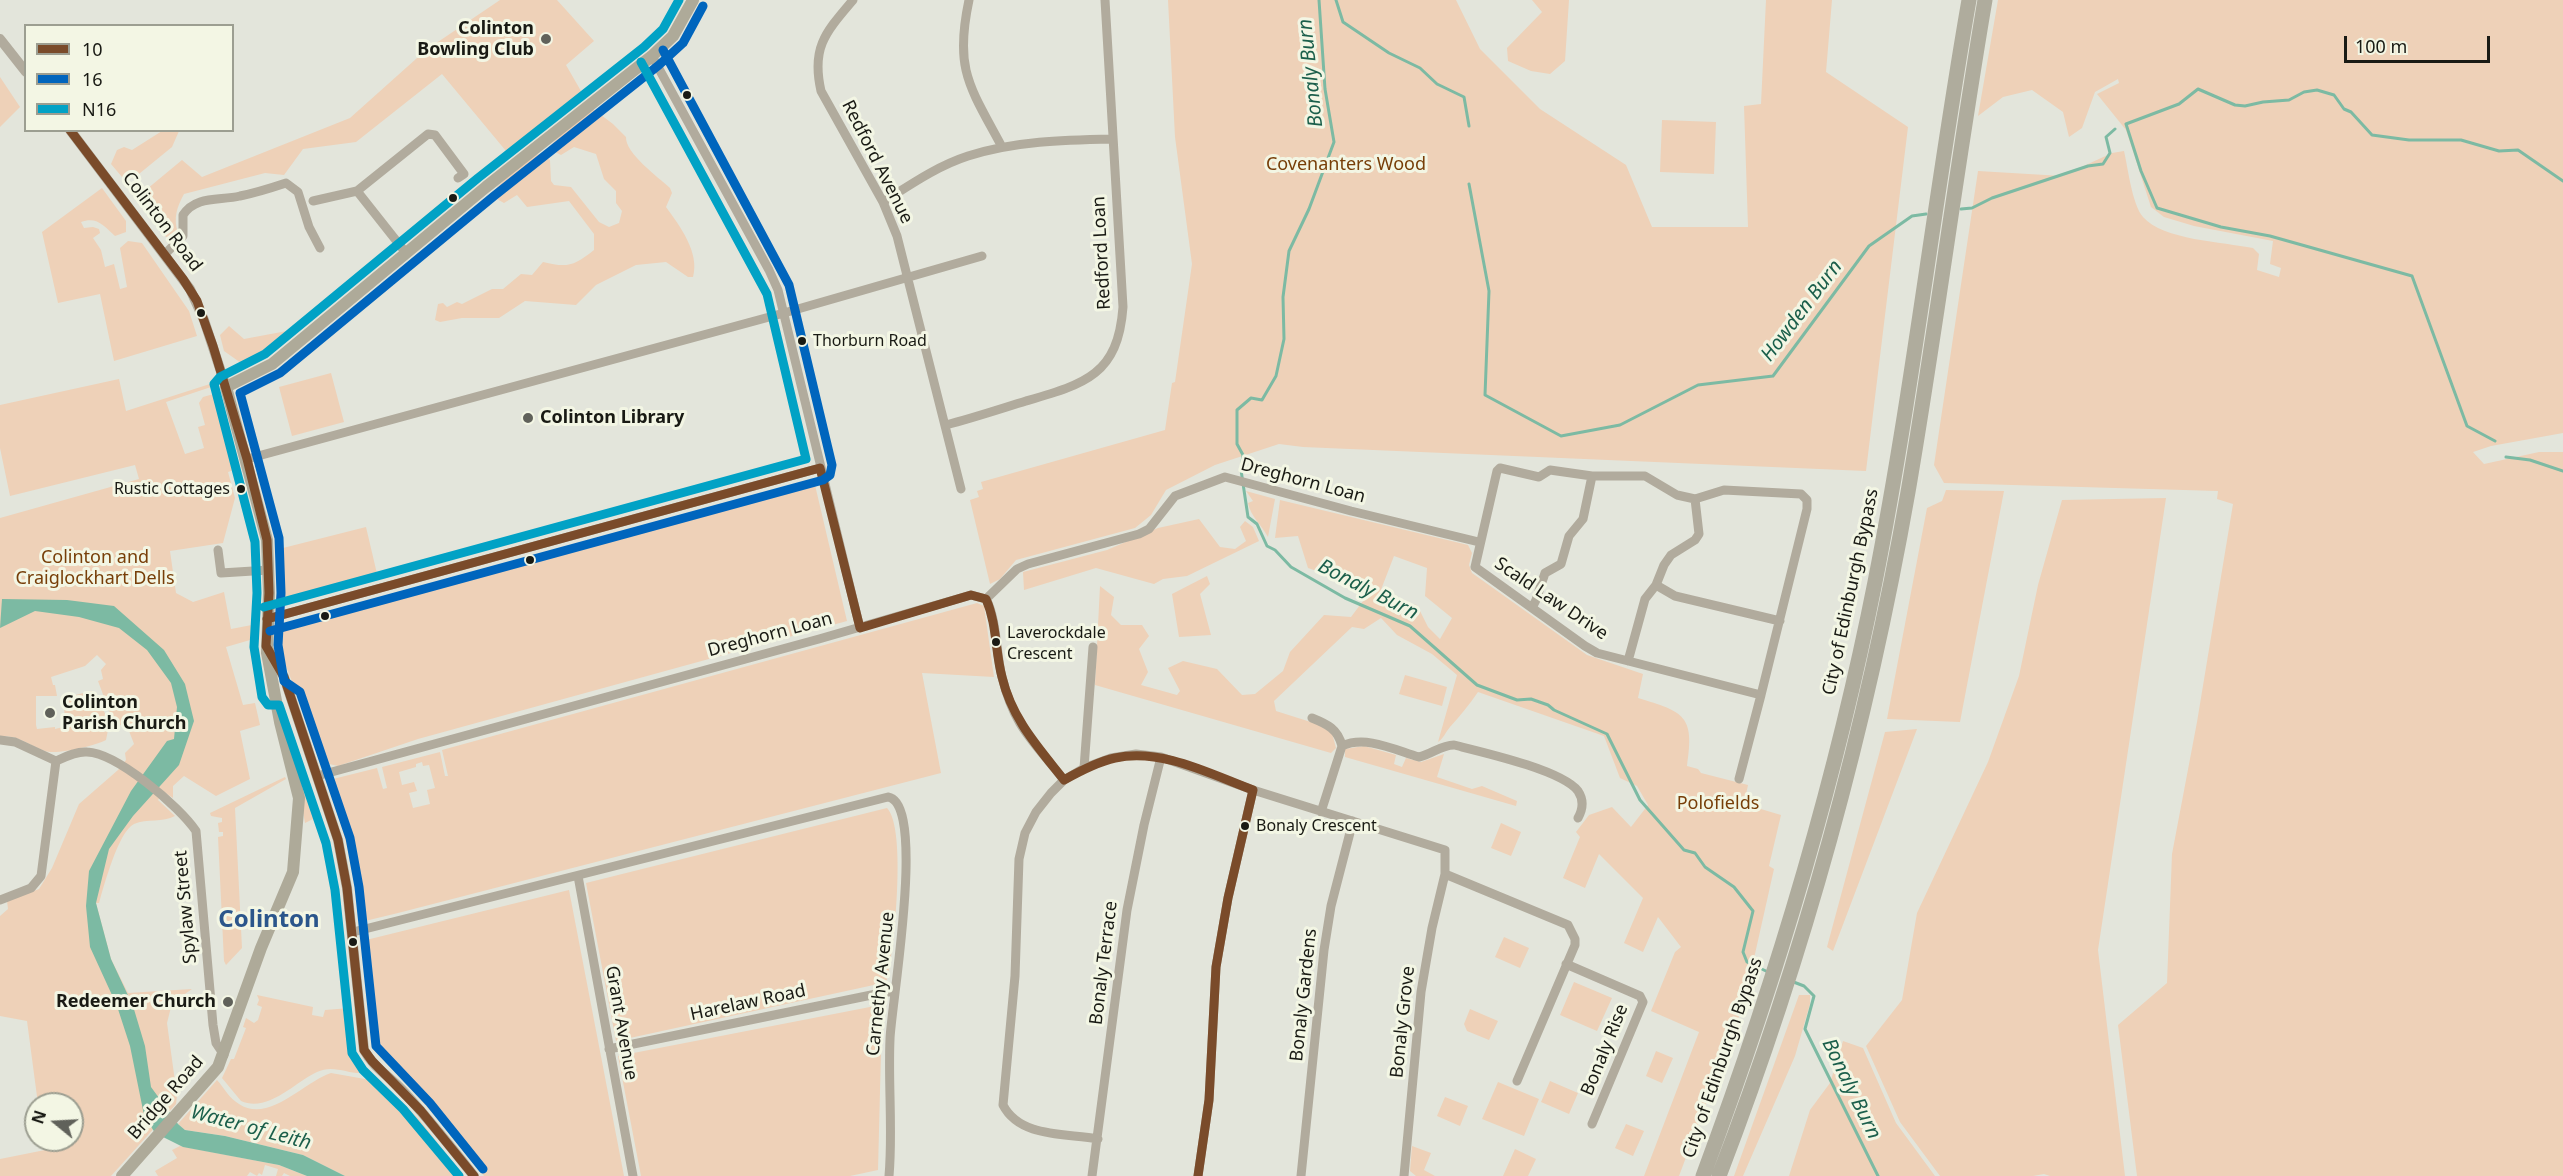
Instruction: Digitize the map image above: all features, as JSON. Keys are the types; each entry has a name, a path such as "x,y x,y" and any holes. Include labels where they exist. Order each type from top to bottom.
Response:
{"highway":[{"name":"City of Edinburgh Bypass","path":"1787,957 1877,574 1905,416 1969,0"},
{"name":"City of Edinburgh Bypass","path":"1719,1176 1859,727 1910,481 1985,0"},
{"name":"City of Edinburgh Bypass","path":"1703,1176 1775,996"}],"main road":[{"path":"226,387 272,364 406,253 652,56 674,36 693,0"},
{"name":"Colinton Road","path":"226,387 267,540 269,570 266,646 274,694"},
{"name":"Bridge Road","path":"122,1176 205,1083 224,1055 261,948 293,872 299,798 274,694"}],"street":[{"name":"Redford Avenue","path":"852,0 826,32 818,52 816,71 821,91 883,202 897,236 961,489"},
{"path":"969,0 962,39 966,74 972,92 1002,147"},
{"name":"Redford Loan","path":"946,425 1074,387 1091,377 1108,359 1119,333 1123,307 1105,0"},
{"path":"0,39 24,69"},
{"path":"652,56 769,270 784,313 860,628"},
{"name":"Colinton Road","path":"72,132 165,254 197,301 226,387"},
{"path":"313,201 357,191 428,134 435,135 464,174 458,178"},
{"path":"883,202 941,168 966,157 1002,147 1040,141 1113,140"},
{"path":"165,254 183,236 183,215 193,204 236,197 286,183 298,192 319,237 320,248"},
{"path":"357,191 406,253"},
{"path":"247,459 784,313 982,256"},
{"path":"267,620 820,468"},
{"name":"Scald Law Drive","path":"1695,499 1677,495 1645,476 1592,476 1550,470 1539,477 1500,468 1497,471 1479,542 1475,567 1597,653 1761,695"},
{"path":"1532,608 1545,573 1561,564 1569,536 1583,519 1592,476"},
{"name":"Dreghorn Loan","path":"317,776 860,628 972,595 980,595 986,599 1017,568 1149,530 1169,503 1182,491 1225,477 1479,542"},
{"path":"1628,661 1645,599 1656,585 1664,565 1671,555 1695,540 1699,534 1695,499 1724,490 1792,492 1801,494 1807,500 1808,509 1739,778"},
{"path":"218,550 221,573 269,570"},
{"path":"1656,585 1675,596 1780,621"},
{"path":"986,599 990,607 1001,675 1013,712 1031,742 1064,780"},
{"path":"266,646 280,669 338,840 353,932 364,1050 375,1066 400,1087 474,1176"},
{"path":"1084,768 1089,658 1093,647"},
{"path":"274,694 284,693 289,697"},
{"path":"1312,718 1334,729 1340,736 1342,746 1321,812"},
{"path":"0,740 15,742 56,761 41,876 31,888 0,900"},
{"path":"1342,746 1352,741 1362,741 1419,757 1429,755 1445,745 1454,745 1526,765 1564,780 1577,790 1582,804 1578,818"},
{"name":"Spylaw Street","path":"56,761 85,751 100,754 133,773 167,800 188,819 196,831 213,1025 216,1043 224,1055"},
{"path":"1098,1139 1025,1127 1011,1117 1002,1098 1015,976 1019,859 1025,833 1036,812 1064,780 1084,768 1111,758 1136,754 1161,757 1321,812 1441,847 1446,855 1445,874 1568,925 1575,945 1517,1081"},
{"name":"Bonaly Terrace","path":"1092,1176 1127,910 1144,825 1161,757"},
{"path":"1198,1176 1209,1100 1216,967 1228,898 1253,790"},
{"name":"Carnethy Avenue","path":"578,876 888,797 894,798 898,803 903,827 906,897 894,992 889,1064 889,1176"},
{"name":"Bonaly Gardens","path":"1301,1176 1324,950 1334,895 1353,821"},
{"name":"Bonaly Grove","path":"1404,1176 1421,992 1432,928 1445,874"},
{"path":"353,932 578,876"},
{"name":"Grant Avenue","path":"578,876 633,1176"},
{"name":"Bonaly Rise","path":"1566,964 1641,996 1643,1002 1592,1124"},
{"name":"Harelaw Road","path":"609,1049 894,992"}],"green space":[{"path":"500,0 557,0 594,41 566,65 585,98 511,157 442,74 356,142 303,149 284,175 265,173 184,194 176,213 178,233 168,238 139,203 141,194 182,160 202,177 350,118 426,50"},
{"name":"Covenanters Wood","path":"1168,0 1456,0 1480,49 1540,109 1626,165 1652,227 1748,227 1744,106 1761,104 1766,0 1832,0 1826,72 1908,127 1866,471 1303,447 1279,444 1215,465 1166,490 1151,515 1135,528 1016,560 1000,579 990,584 970,500 979,497 977,491 983,489 981,482 1165,430 1172,383 1175,382 1192,264 1175,137"},
{"path":"1532,0 1569,0 1565,61 1550,74 1531,71 1508,61 1507,48 1542,12"},
{"path":"1998,0 2563,0 2563,433 2491,446 2473,452 2484,464 2539,452 2563,452 2563,1176 2137,1176 2118,1025 2167,983 2172,854 2197,722 2233,504 2217,499 2218,491 1944,483 1934,465 1978,171 2062,176 2112,153 2124,151 2136,204 2143,217 2152,225 2179,235 2253,248 2259,254 2257,270 2279,277 2281,268 2270,264 2273,241 2194,226 2164,217 2151,207 2126,130 2097,94 2119,83 2118,79 2095,92 2082,128 2069,137 2063,112 2032,90 2003,97 1978,116"},
{"path":"0,77 20,107 0,127"},
{"path":"593,109 626,137 636,157 670,188 672,193 666,207 683,231 691,249 694,259 693,277 688,277 666,262 636,265 596,285 576,305 525,301 499,318 462,318 440,322 435,320 438,304 443,303 447,307 457,302 462,304 492,289 503,289 521,274 532,275 543,262 558,265 570,264 594,250 594,234 569,201 527,207 517,195 504,203 495,198 497,187 529,156 540,154 550,160 551,181 554,185 571,187 599,222 609,227 619,223 622,211 616,203 616,191 604,179 596,154 574,147 561,155 551,150 551,145 566,129"},
{"path":"1662,120 1716,122 1714,174 1660,172"},
{"path":"160,132 179,132 172,147 134,178 122,177 111,164 117,150 124,147 132,150"},
{"path":"102,188 126,221 126,232 115,236 96,221 81,222 84,228 99,229 100,233 93,238 101,250 105,267 114,264 120,289 127,287 120,248 128,241 142,243 189,311 197,336 114,361 100,294 58,303 42,232"},
{"path":"229,326 244,339 292,330 294,333 258,360 241,363 224,351 220,335"},
{"path":"331,373 344,422 292,436 279,387"},
{"name":"Colinton and Craiglockhart Dells","path":"119,379 126,411 213,383 214,386 166,402 185,454 204,448 198,427 205,425 199,403 203,397 217,393 240,468 228,472 235,498 223,543 170,551 176,593 193,602 224,592 231,629 257,624 257,638 226,647 243,705 255,703 260,725 240,731 250,779 216,796 184,776 173,786 173,798 164,792 158,800 175,816 139,822 128,829 112,860 99,903 96,903 111,959 128,993 192,989 172,1003 167,1023 177,1096 176,1104 111,1176 0,1176 0,1159 35,1152 84,1152 84,1092 36,1092 27,1021 0,1016 0,916 8,909 7,901 39,889 52,868 79,804 118,770 126,760 125,753 134,744 126,723 115,727 98,681 103,679 101,670 106,664 97,655 85,666 51,677 57,696 36,696 36,725 37,729 67,726 64,705 67,697 92,691 93,695 99,697 109,725 106,740 76,749 51,752 18,739 0,736 0,518 139,479 135,465 10,496 0,448 0,405"},
{"path":"810,483 815,485 847,621 418,739 338,766 325,763 322,758 284,661 278,640 284,629"},
{"path":"1946,490 2004,491 1960,722 1887,719 1927,508 1942,501"},
{"path":"1246,491 1275,499 1268,537 1251,512 1248,503 1253,501"},
{"path":"2166,498 2098,950 2125,1176 2050,1176 2044,1174 1940,1176 1900,1122 1866,1046 1902,1000 1917,913 1988,762 2019,676 2038,585 2062,500"},
{"name":"Polofields","path":"1280,500 1468,545 1472,553 1469,565 1472,573 1587,655 1643,674 1638,698 1676,712 1687,726 1689,749 1687,766 1698,769 1701,773 1748,785 1744,804 1781,815 1769,866 1774,869 1744,1003 1679,1176 1644,1176 1699,1032 1651,1011 1675,952 1681,947 1658,917 1643,952 1624,943 1643,898 1599,854 1585,888 1563,878 1580,837 1576,832 1589,815 1612,807 1631,827 1648,805 1637,786 1620,778 1604,736 1478,692 1438,742 1457,675 1432,654 1397,635 1381,618 1364,629 1352,627 1274,701 1276,711 1317,724 1332,733 1336,748 1331,753 1095,685 1100,586 1114,597 1111,615 1121,625 1142,625 1149,636 1139,649 1148,672 1141,685 1177,695 1180,691 1168,668 1183,661 1217,669 1242,695 1255,694 1283,671 1290,652 1324,615 1351,617 1363,601 1357,585 1308,568 1298,536 1275,538","holes":["1394,556 1427,568 1425,596 1452,618 1440,639 1428,627 1417,605 1377,600"]},
{"path":"1199,519 1220,547 1235,549 1246,541 1240,527 1245,521 1253,527 1259,541 1187,576 1163,579 1154,584 1096,568 1024,590 1023,572 1107,550 1158,528"},
{"path":"366,527 378,578 291,602 283,598 279,549"},
{"path":"1207,576 1210,584 1200,594 1211,635 1179,637 1172,594"},
{"path":"977,603 984,606 994,677 922,673 941,773 365,921 360,918 352,865 329,780 377,768 383,789 387,788 382,767 440,752 445,776 448,776 442,750","holes":["422,762 423,766 429,765 435,788 427,790 430,804 413,808 409,793 417,791 414,782 402,785 399,772 416,767 416,764"]},
{"path":"1405,675 1447,687 1442,706 1399,694"},
{"path":"1917,729 1833,951 1827,947 1885,732"},
{"path":"1364,746 1396,755 1394,764 1402,767 1406,758 1421,762 1444,754 1437,777 1472,789 1482,786 1517,801 1516,806 1345,757 1345,749"},
{"path":"292,749 304,770 302,771 304,775 306,774 323,823 314,822 313,819 305,823"},
{"path":"285,777 286,779 235,808 242,948 226,965 218,837 223,836 223,832 219,832 218,823 222,822 222,818 211,816 210,813"},
{"path":"887,808 893,820 898,864 893,944 887,980 883,983 616,1041 586,883"},
{"path":"1501,823 1521,832 1511,856 1491,848"},
{"path":"569,890 624,1176 484,1176 452,1135 376,1050 362,941"},
{"path":"1504,937 1529,948 1520,968 1495,957"},
{"path":"1574,982 1612,998 1597,1031 1560,1015"},
{"path":"257,995 313,1007 312,1015 323,1017 325,1010 350,1008 354,1061 368,1072 324,1070 271,1100 251,1104 241,1101 222,1078 231,1059 234,1059 246,1028 243,1027 246,1018 254,1023 258,1020 262,1007 257,1005 259,1000"},
{"path":"1799,995 1810,995 1810,1004 1795,1056 1743,1176 1734,1176"},
{"path":"875,1006 882,1013 878,1170 850,1176 641,1176 618,1056"},
{"path":"1470,1009 1498,1021 1489,1040 1467,1031 1464,1024"},
{"path":"1843,1041 1863,1048 1896,1123 1935,1176 1789,1176 1810,1110 1830,1083"},
{"path":"1656,1051 1673,1058 1662,1083 1646,1076"},
{"path":"331,1073 365,1079 375,1077 418,1118 464,1176 345,1176 303,1155 225,1136 185,1130 178,1124 217,1080 239,1104 251,1109 262,1109 287,1099"},
{"path":"1550,1081 1578,1093 1569,1114 1541,1102"},
{"path":"1498,1082 1539,1099 1524,1136 1482,1119"},
{"path":"1445,1097 1468,1106 1460,1126 1437,1116"},
{"path":"1626,1124 1644,1131 1633,1156 1615,1148"},
{"path":"180,1146 279,1165 307,1176 290,1176 284,1173 282,1176 276,1176 278,1169 265,1165 262,1175 259,1173 257,1176 250,1172 247,1176 158,1176 155,1171 177,1158 172,1150"},
{"path":"1412,1146 1431,1153 1424,1170 1435,1176 1416,1176 1410,1171"},
{"path":"1515,1149 1536,1159 1528,1176 1503,1176"}],"shaded area":[{"path":"2,599 67,600 114,606 164,650 185,684 194,721 179,765 133,816 109,849 96,903 111,959 133,1006 145,1046 151,1087 185,1130 225,1136 303,1155 345,1176 307,1176 279,1165 183,1147 155,1133 144,1115 130,1046 117,1006 90,947 86,906 89,871 131,791 167,741 174,739 177,707 171,683 147,650 119,628 79,617 35,611 0,628"}],"waterway":[{"name":"Bonaly Burn","path":"1319,0 1325,89 1334,142 1309,209 1289,251 1283,297 1284,339 1276,376 1262,400 1251,398 1237,410 1237,444 1243,455 1241,470 1248,517 1257,524 1267,546 1275,550 1291,567 1345,598 1410,626 1477,685 1517,700 1531,699 1548,705 1554,710 1607,734 1640,800 1684,850 1695,853 1705,867 1734,887 1753,911 1743,952 1747,962 1768,972"},
{"name":"Howden Burn","path":"1336,0 1343,22 1389,53 1420,68 1437,84 1464,97 1469,126"},
{"path":"2495,441 2467,426 2412,276 2270,236 2221,227 2157,208 2141,171 2126,124 2179,104 2198,89 2235,105 2245,106 2289,100 2304,92 2317,90 2334,95 2344,109 2351,112 2372,135 2409,140 2461,140 2499,151 2518,150 2563,181"},
{"name":"Howden Burn","path":"1961,209 1972,208 1992,198 2088,166 2103,164 2110,153 2106,137 2115,129"},
{"name":"Howden Burn","path":"1469,184 1489,291 1485,395 1561,436 1620,425 1698,385 1773,376 1869,246 1912,216 1926,214"},
{"path":"2506,457 2530,460 2563,471"},
{"name":"Bonaly Burn","path":"1791,981 1804,986 1814,996 1805,1029 1878,1176"}],"transit line":[{"name":"N16","path":"459,1176 403,1109 363,1070 352,1053 335,890 326,843 279,705 268,705 262,697 254,647 257,593 255,542 214,384 220,377 265,354 478,178 644,47 663,29 679,0"},
{"name":"16","path":"483,1169 430,1103 376,1046 359,887 350,838 300,692 284,681 278,645 281,593 279,538 240,393 280,373 494,196 659,65 683,43 703,6"},
{"name":"16","path":"270,631 823,480 830,475 832,465 789,285 663,50"},
{"name":"N16","path":"264,607 806,459 767,294 641,62"},
{"name":"10","path":"72,132 183,279 197,301 213,346 247,459 267,540 269,593 266,646 284,677 338,840 347,888 364,1050 421,1111 474,1176"},
{"name":"10","path":"267,619 820,468 860,628 971,595 986,599 990,608 1002,677 1012,706 1027,732 1064,780 1108,760 1133,756 1186,764 1253,790"},
{"name":"10","path":"1198,1176 1209,1100 1216,967 1228,898 1253,790"}],"place":[{"name":"Colinton Bowling Club","path":"546,39"},
{"name":"Thorburn Road","path":"802,341"},
{"name":"Colinton Library","path":"528,418"},
{"name":"Rustic Cottages","path":"241,489"},
{"name":"Laverockdale Crescent","path":"996,642"},
{"name":"Colinton Parish Church","path":"50,713"},
{"name":"Bonaly Crescent","path":"1245,826"},
{"name":"Redeemer Church","path":"228,1002"}],"district":[{"name":"Colinton","path":"269,920"}],"water label":[{"name":"Water of Leith","path":"251,1128"}]}
